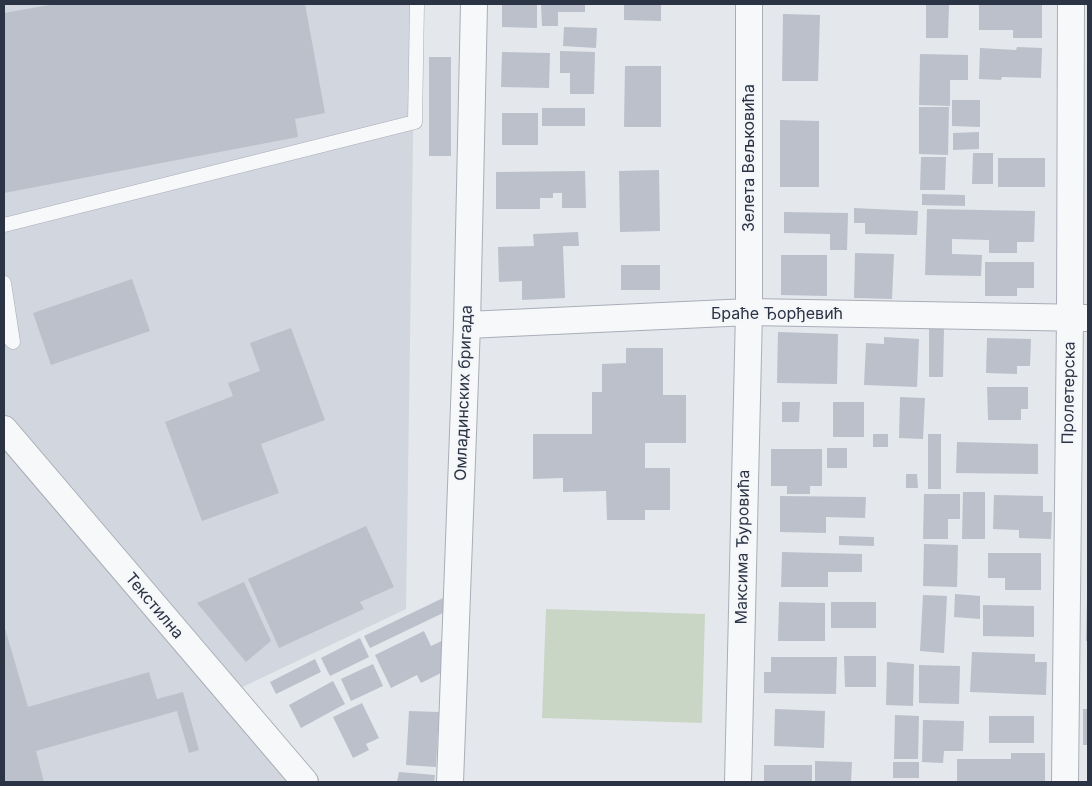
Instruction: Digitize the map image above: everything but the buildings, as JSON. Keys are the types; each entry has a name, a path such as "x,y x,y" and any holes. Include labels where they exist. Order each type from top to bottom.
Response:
{"street":[{"name":"Омладинских бригада","path":"450,782 467,325 474,4"},
{"name":"Зелета Вељковића","path":"749,4 749,312"},
{"name":"Пролетерска","path":"1065,782 1079,318 1071,4"},
{"name":"Браће Ђорђевић","path":"467,325 749,312 1079,318"},
{"name":"Максима Ђуровића","path":"738,782 749,312"},
{"name":"Текстилна","path":"5,431 305,782"}],"lane":[{"path":"4,226 415,122 417,4"},
{"path":"4,283 13,342 4,332"}],"shaded area":[{"path":"4,4 415,4 406,609 228,694 305,782 4,782"}],"green space":[{"path":"546,609 705,614 702,723 542,718"}]}
